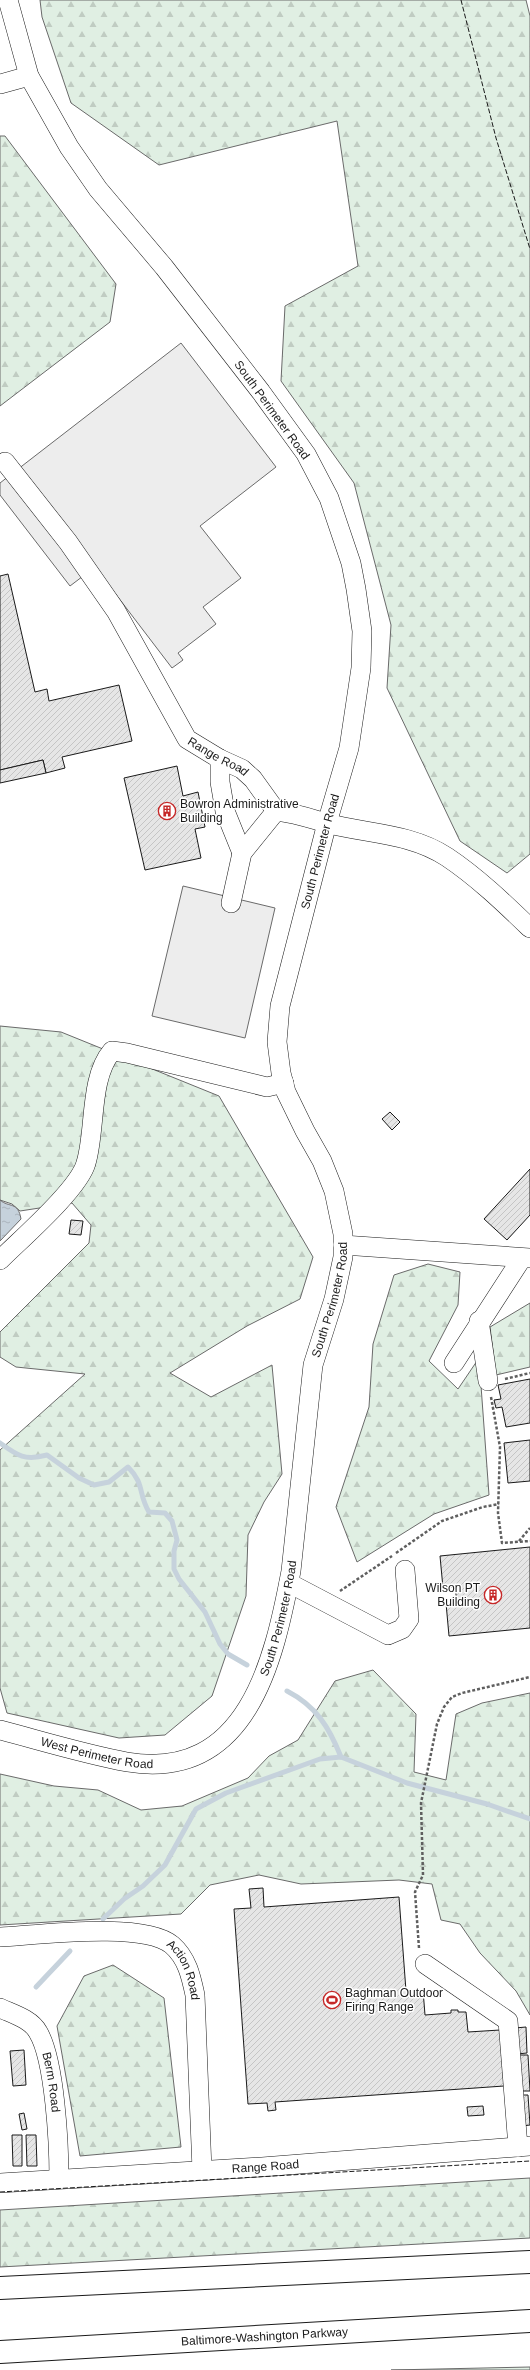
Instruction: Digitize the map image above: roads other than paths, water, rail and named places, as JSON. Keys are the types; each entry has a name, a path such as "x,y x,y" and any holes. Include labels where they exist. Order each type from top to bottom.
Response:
{"highway":[{"path":"0,2288 530,2262"},
{"name":"Baltimore-Washington Parkway","path":"0,2352 530,2321"}],"lane":[{"name":"South Perimeter Road","path":"8,0 29,76 51,118 98,189 164,267 266,397 306,454 329,498 351,563 362,631 360,668 349,748 327,823 280,1006 277,1054 284,1083 305,1131 322,1161 334,1191 343,1234 343,1256 334,1299 313,1365 289,1583 266,1671 247,1712 217,1744 194,1755"},
{"path":"0,84 29,76"},
{"name":"Range Road","path":"5,462 68,542 116,611 187,739 220,759 242,769 254,779 276,811"},
{"path":"220,759 220,782 225,811 242,853"},
{"path":"231,903 242,853 276,811 302,814 327,823 390,835 423,844 446,856 500,900 530,928"},
{"path":"0,1260 68,1192 86,1164 98,1088 105,1059 112,1051 127,1053 267,1086 284,1083"},
{"path":"343,1246 526,1258"},
{"path":"454,1363 480,1321 526,1258"},
{"path":"480,1321 488,1381"},
{"path":"289,1583 388,1636 402,1629 409,1619 405,1570"},
{"name":"West Perimeter Road","path":"0,1730 128,1762 158,1764 177,1761 194,1755"},
{"name":"Action Road","path":"2,1939 94,1931 119,1932 156,1936 171,1944 182,1955 190,1971 195,1994 202,2170"},
{"path":"425,1964 508,2020 524,2146"},
{"name":"Berm Road","path":"0,2008 26,2020 38,2032 50,2069 59,2179"},
{"name":"Range Road","path":"0,2183 202,2170 524,2146"}],"water":[{"path":"0,1200 15,1207 20,1213 21,1219 0,1241"}],"waterway":[{"path":"0,1443 22,1456 39,1457 47,1455 79,1478 94,1485 109,1482 128,1467 137,1479 143,1500 149,1512 165,1513 172,1521 177,1540 174,1551 174,1569 179,1579 205,1612 220,1644 228,1654 247,1665"},
{"path":"287,1691 306,1703 320,1718 332,1736 341,1757"},
{"path":"103,1919 124,1899 143,1886 165,1865 196,1809 226,1793 320,1759 341,1757 407,1783 487,1804 530,1819"},
{"path":"36,1987 70,1951"}],"place":[{"name":"Bowron Administrative Building","path":"167,811"},
{"name":"Wilson PT Building","path":"493,1595"},
{"name":"Baghman Outdoor Firing Range","path":"332,2000"}]}
